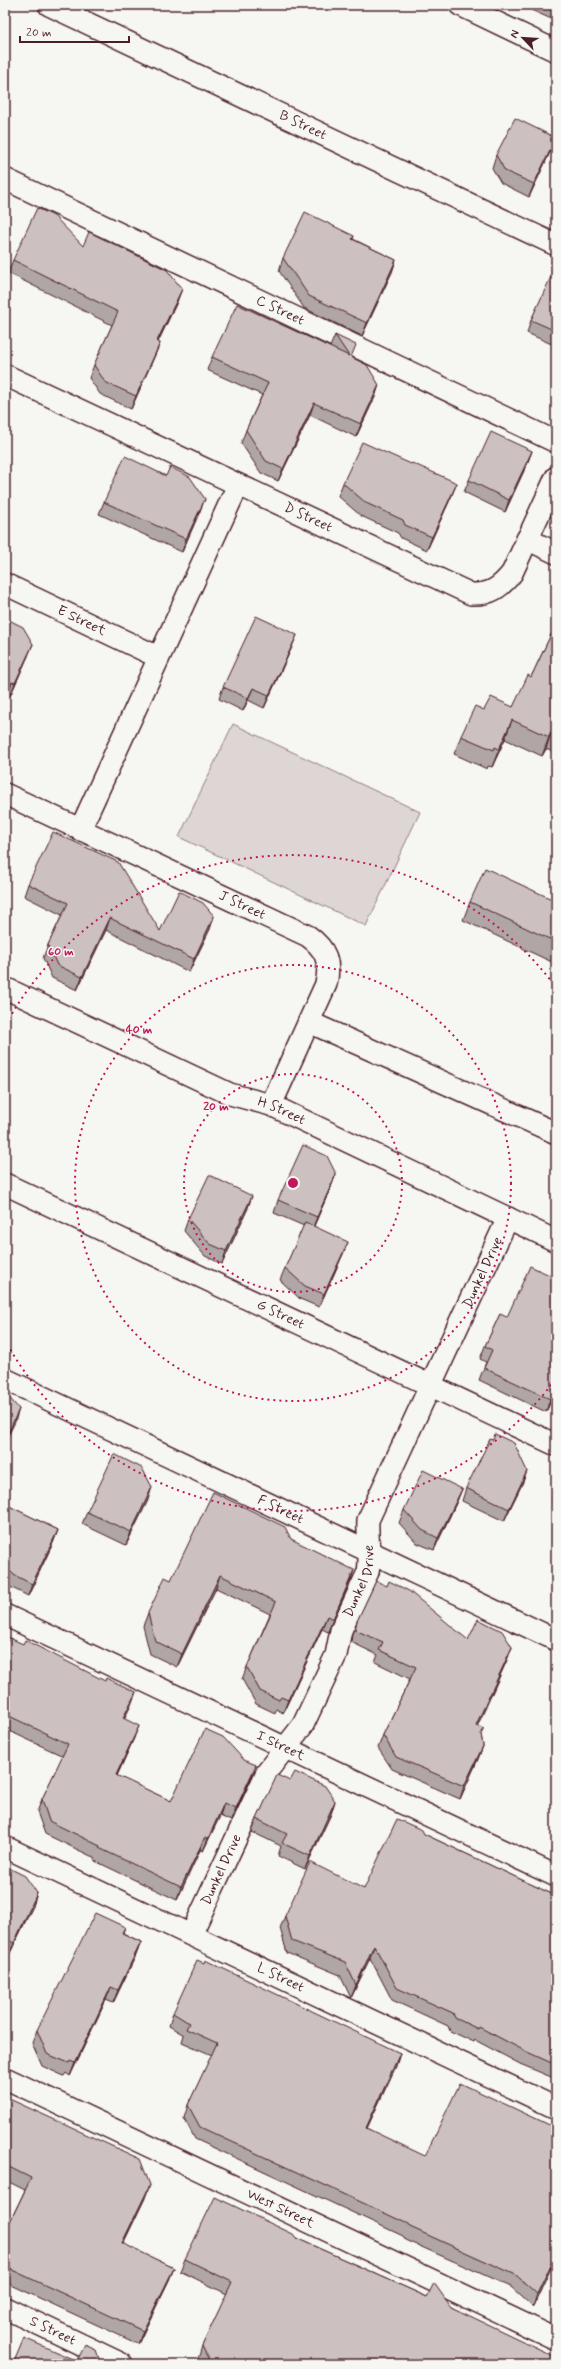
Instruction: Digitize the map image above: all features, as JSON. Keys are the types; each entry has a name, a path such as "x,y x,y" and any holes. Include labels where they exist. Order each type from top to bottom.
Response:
{"lane":[{"name":"B Street","path":"50,5 556,245"},
{"path":"460,5 556,50"},
{"name":"C Street","path":"5,179 556,442"},
{"name":"D Street","path":"5,375 471,594 483,595 494,590 504,583 512,573 556,477"},
{"path":"80,830 238,485"},
{"path":"527,539 556,553"},
{"name":"E Street","path":"5,584 158,657"},
{"name":"J Street","path":"5,794 308,936 324,951 329,973 326,984 271,1105"},
{"name":"H Street","path":"5,988 230,1094 271,1105 556,1241"},
{"path":"309,1022 556,1133"},
{"name":"G Street","path":"5,1184 556,1445"},
{"name":"Dunkel Drive","path":"191,1935 268,1770 303,1725 336,1655 341,1630 368,1572 370,1561 368,1551 368,1520 508,1218"},
{"name":"F Street","path":"5,1379 556,1640"},
{"name":"I Street","path":"5,1615 556,1876"},
{"name":"L Street","path":"5,1847 556,2108"},
{"name":"West Street","path":"5,2078 556,2339"},
{"name":"S Street","path":"5,2308 122,2364"}],"shaded area":[{"path":"233,724 420,812 366,926 179,837"}],"building":[{"path":"515,118 556,138 534,184 505,171 496,155"},
{"path":"37,208 54,216 83,246 89,232 167,270 182,289 157,341 160,343 136,396 105,382 94,365 118,312 13,260"},
{"path":"305,212 354,236 352,239 396,260 367,323 309,296 283,258"},
{"path":"555,268 556,269 556,331 531,320"},
{"path":"237,304 349,356 335,335 356,345 351,357 367,365 379,385 361,424 314,403 283,469 266,461 246,430 268,383 212,357"},
{"path":"491,432 532,451 509,500 469,480"},
{"path":"362,442 457,483 432,537 405,525 403,520 366,503 343,483"},
{"path":"125,456 166,476 170,467 190,477 205,499 186,539 104,502"},
{"path":"256,616 297,635 269,695 253,688 248,698 223,687"},
{"path":"5,618 23,627 33,644 15,683 12,682 5,696"},
{"path":"556,624 556,732 552,730 549,737 512,720 499,749 495,747 494,750 461,736 475,706 484,710 491,697 513,707 528,675 531,677"},
{"path":"53,832 118,862 160,931 179,891 203,903 214,916 194,959 110,918 82,977 57,965 48,945 68,903 28,884"},
{"path":"485,868 556,901 556,942 470,902"},
{"path":"303,1145 327,1156 336,1174 317,1217 278,1200"},
{"path":"209,1175 252,1196 226,1251 210,1244 188,1219"},
{"path":"305,1222 348,1242 324,1294 305,1286 285,1268"},
{"path":"530,1266 556,1278 556,1387 550,1399 484,1368 492,1350 485,1346 500,1314 507,1317"},
{"path":"5,1394 19,1409 5,1440"},
{"path":"495,1434 514,1443 527,1471 509,1509 466,1488 490,1439 493,1440"},
{"path":"114,1454 142,1468 152,1487 131,1532 87,1512"},
{"path":"423,1470 462,1489 438,1538 422,1530 404,1510"},
{"path":"213,1492 285,1527 291,1539 354,1570 333,1619 327,1616 288,1700 281,1697 279,1700 260,1691 247,1667 276,1602 220,1575 182,1654 155,1641 148,1613 165,1577 171,1580"},
{"path":"5,1504 58,1530 32,1584 14,1575 5,1566"},
{"path":"376,1581 387,1586 389,1581 409,1591 468,1640 478,1619 502,1631 512,1647 476,1725 484,1729 481,1734 483,1746 464,1786 396,1757 383,1735 416,1667 379,1650 383,1642 355,1630 357,1621"},
{"path":"5,1636 23,1644 25,1640 105,1681 106,1678 136,1692 123,1718 139,1726 116,1775 171,1801 205,1729 223,1737 244,1760 256,1765 236,1808 224,1803 208,1839 205,1837 181,1887 99,1848 100,1846 49,1821 42,1799 68,1744 5,1714"},
{"path":"295,1772 325,1786 335,1801 310,1856 282,1843 287,1834 257,1819 277,1775 290,1781"},
{"path":"397,1819 422,1830 424,1834 556,1896 556,2065 479,2027 478,2029 455,2018 453,2013 397,1988 374,1945 356,1985 345,1962 292,1941 285,1916 310,1862 364,1889"},
{"path":"5,1866 25,1876 37,1893 14,1943 10,1941 5,1950"},
{"path":"95,1913 125,1927 122,1933 141,1942 118,1990 111,1987 75,2063 70,2061 69,2063 47,2054 37,2030"},
{"path":"197,1960 204,1963 205,1960 400,2053 366,2128 425,2156 460,2083 556,2128 556,2254 537,2294 516,2275 410,2227 408,2224 200,2127 188,2105 217,2043 186,2029 189,2023 173,2013"},
{"path":"5,2097 140,2159 150,2185 122,2243 174,2268 143,2331 8,2268 5,2262 5,2232 31,2178 5,2165"},
{"path":"215,2197 293,2234 296,2238 427,2297 434,2283 451,2307 556,2357 556,2364 211,2364 202,2346 232,2282 185,2259"},
{"path":"24,2338 77,2361 85,2345 96,2350 101,2364 13,2364"}]}
